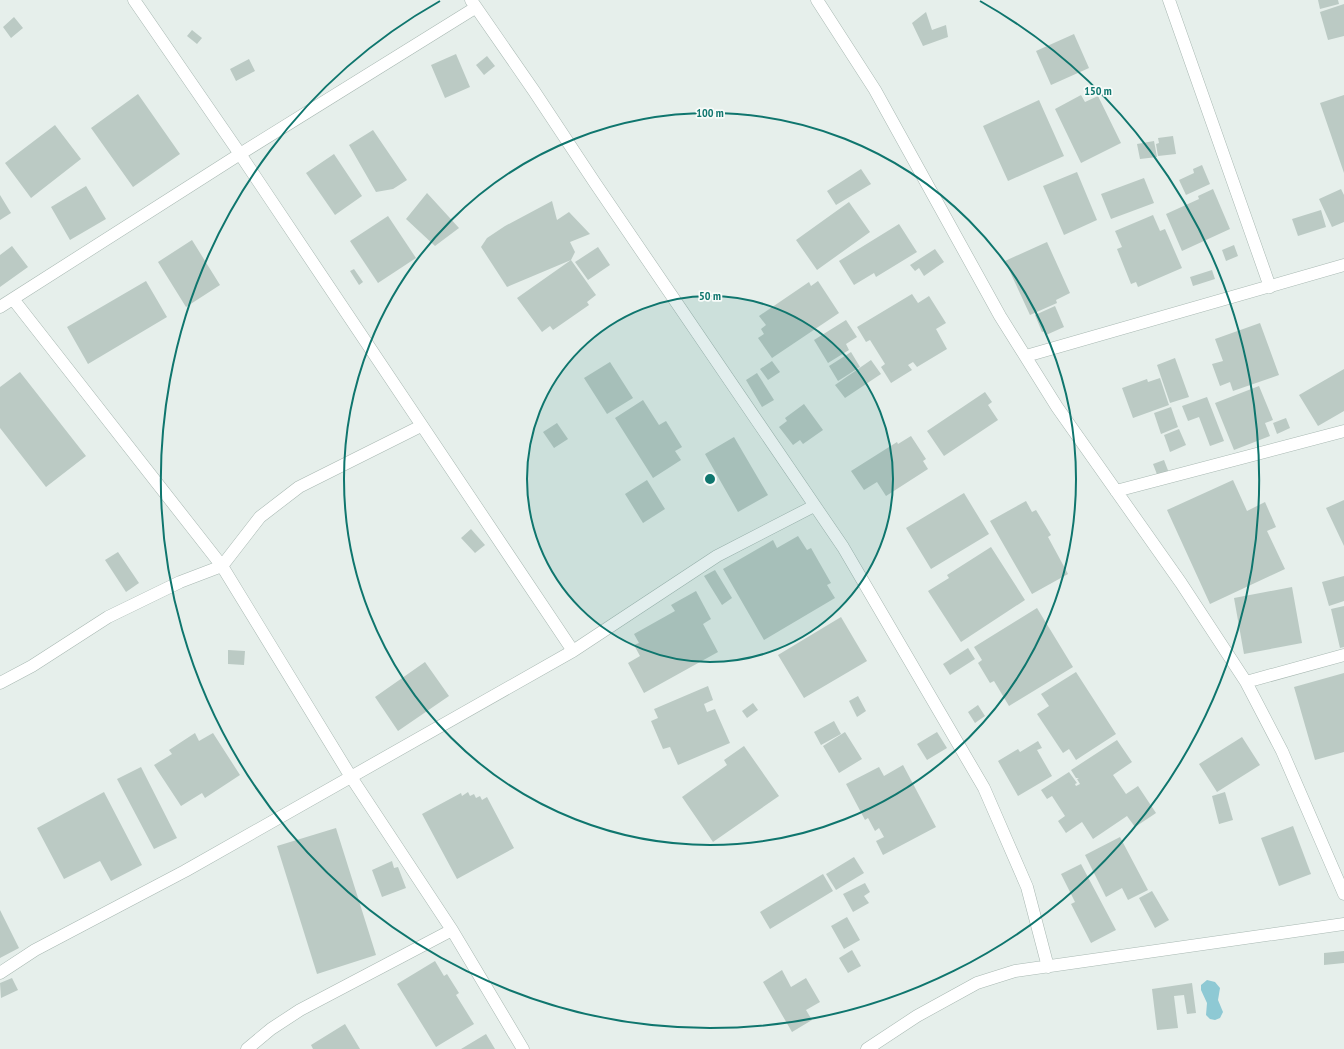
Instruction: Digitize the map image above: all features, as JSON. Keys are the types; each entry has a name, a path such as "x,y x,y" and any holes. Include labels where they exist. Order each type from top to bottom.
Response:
{"street":[{"path":"134,0 240,154 573,651"},
{"path":"817,0 875,90 1000,316 1057,407 1185,589 1246,682 1282,751 1344,894"},
{"path":"1169,0 1270,286"},
{"path":"0,307 473,4 534,91 843,547 984,788 1027,887 1048,967"},
{"path":"1026,356 1344,265"},
{"path":"13,299 222,566 351,777 452,930 523,1049"},
{"path":"0,683 32,666 108,617 180,582 222,566 260,517 299,487 421,426"},
{"path":"1116,491 1344,431"},
{"path":"0,973 35,950 185,871 573,651 717,556 814,506"},
{"path":"1246,682 1344,655"},
{"path":"867,1049 917,1016 977,983 1015,971 1344,924"},
{"path":"247,1049 271,1029 300,1010 452,930"}],"water":[{"path":"1207,980 1215,982 1220,988 1218,1000 1223,1012 1220,1018 1215,1020 1210,1019 1206,1015 1207,1003 1201,990 1201,985"}],"building":[{"path":"1318,0 1338,0 1339,4 1320,9"},
{"path":"1344,4 1344,36 1328,40 1320,12"},
{"path":"926,12 932,30 946,25 948,37 923,46 912,23"},
{"path":"14,17 23,28 11,38 3,27"},
{"path":"192,30 202,38 197,44 187,36"},
{"path":"1074,34 1089,68 1051,85 1036,51"},
{"path":"456,54 470,87 445,98 431,65"},
{"path":"487,56 495,66 484,75 476,65"},
{"path":"249,59 255,71 236,81 230,69"},
{"path":"138,94 180,154 133,187 91,128"},
{"path":"1081,95 1085,102 1098,96 1121,143 1081,163 1055,109"},
{"path":"1344,95 1344,173 1320,103"},
{"path":"1039,100 1064,156 1008,181 983,126"},
{"path":"55,125 81,159 31,198 5,163"},
{"path":"373,130 407,180 393,189 376,192 349,145"},
{"path":"1173,136 1176,154 1158,156 1156,144 1159,143 1158,138"},
{"path":"1154,141 1157,157 1140,159 1137,144"},
{"path":"334,154 362,196 335,215 306,173"},
{"path":"1202,165 1210,184 1186,195 1179,180 1194,173 1193,169"},
{"path":"861,169 871,184 836,205 827,191"},
{"path":"1077,172 1097,220 1064,235 1043,186"},
{"path":"1144,178 1154,203 1111,219 1101,194"},
{"path":"86,186 106,219 70,240 51,207"},
{"path":"1213,189 1230,229 1182,251 1166,214 1199,199 1198,196"},
{"path":"1341,189 1344,195 1344,222 1332,227 1319,199"},
{"path":"427,193 459,228 435,246 406,219"},
{"path":"0,195 11,213 0,220"},
{"path":"552,201 557,220 569,212 590,234 570,242 575,252 571,260 507,287 481,247 487,238 505,226"},
{"path":"849,202 870,232 817,270 796,240"},
{"path":"1321,210 1326,227 1298,236 1292,219"},
{"path":"1153,215 1160,231 1165,229 1182,268 1138,287 1136,282 1131,284 1117,249 1122,247 1115,231"},
{"path":"388,216 416,258 378,283 350,241"},
{"path":"899,224 917,252 876,277 874,273 854,285 839,261"},
{"path":"192,240 220,285 186,307 158,262"},
{"path":"1047,242 1070,293 1056,300 1057,303 1030,315 1005,261"},
{"path":"1234,245 1238,256 1226,261 1222,250"},
{"path":"12,246 28,267 0,287 0,255"},
{"path":"598,247 610,265 588,280 575,262"},
{"path":"935,249 944,262 924,276 919,268 915,271 910,265"},
{"path":"571,260 596,295 587,302 589,305 553,330 550,326 542,332 517,298"},
{"path":"354,269 363,282 359,285 350,271"},
{"path":"1212,270 1215,279 1193,286 1190,277"},
{"path":"146,281 167,317 88,364 67,327"},
{"path":"818,281 839,313 772,358 758,338 764,334 761,329 766,325 759,316 809,282 811,286"},
{"path":"912,294 918,303 929,296 946,323 936,329 947,349 917,367 913,362 908,365 912,370 891,383 881,367 885,364 870,340 866,342 857,327"},
{"path":"1055,306 1064,327 1046,335 1045,331 1042,332 1035,315"},
{"path":"846,320 857,337 846,344 849,350 828,363 814,340"},
{"path":"1260,323 1279,375 1233,391 1230,382 1220,386 1212,364 1223,361 1215,339"},
{"path":"851,352 860,367 838,381 829,366"},
{"path":"1175,358 1189,397 1170,403 1157,365"},
{"path":"871,360 881,374 845,398 835,385"},
{"path":"772,361 780,372 768,380 760,369"},
{"path":"610,362 633,398 607,414 584,378"},
{"path":"1344,369 1344,411 1318,426 1299,395"},
{"path":"20,372 86,456 46,487 0,428 0,387"},
{"path":"757,373 774,400 762,407 746,380"},
{"path":"1160,378 1169,405 1133,418 1122,388 1147,379 1148,382"},
{"path":"1259,386 1273,420 1265,423 1270,436 1234,450 1215,403"},
{"path":"985,392 992,402 988,405 998,420 944,456 927,431"},
{"path":"1207,397 1224,441 1210,446 1199,417 1188,421 1182,406"},
{"path":"643,400 659,425 666,421 682,447 675,451 681,460 653,478 615,418"},
{"path":"804,404 823,430 803,444 800,440 793,445 779,427 787,421 785,418"},
{"path":"1171,407 1178,427 1161,434 1154,413"},
{"path":"1286,418 1290,428 1277,434 1273,423"},
{"path":"557,423 568,439 554,448 543,432"},
{"path":"1179,429 1186,445 1170,452 1164,435"},
{"path":"911,436 926,459 923,461 928,469 886,496 877,482 864,490 851,471 897,442 898,444"},
{"path":"734,437 768,495 738,512 705,454"},
{"path":"1164,460 1169,473 1158,477 1153,464"},
{"path":"647,480 665,509 643,523 625,494"},
{"path":"1233,480 1247,511 1265,502 1276,527 1267,531 1285,569 1210,604 1167,510"},
{"path":"964,493 989,534 931,569 906,528"},
{"path":"1344,500 1344,546 1326,508"},
{"path":"1026,501 1032,512 1036,510 1051,535 1048,537 1068,574 1032,594 990,521"},
{"path":"471,529 485,545 475,553 461,538"},
{"path":"798,536 807,550 811,548 831,583 827,585 835,598 764,640 723,569 773,540 777,548"},
{"path":"991,547 1025,600 961,642 928,591 949,578 947,575"},
{"path":"118,552 139,583 126,592 105,560"},
{"path":"715,570 732,598 722,605 704,576"},
{"path":"1344,576 1344,601 1329,606 1322,582"},
{"path":"1292,587 1302,643 1244,654 1234,598"},
{"path":"696,591 711,619 703,624 718,652 644,693 628,663 640,656 634,645 639,643 634,634 675,611 671,605"},
{"path":"1344,606 1344,647 1340,648 1331,609"},
{"path":"1037,608 1073,667 1009,706 994,681 990,683 978,663 982,660 974,647"},
{"path":"841,617 867,661 804,698 778,655"},
{"path":"968,648 975,659 950,675 943,664"},
{"path":"228,650 245,651 244,665 228,664"},
{"path":"425,662 449,696 398,731 375,697"},
{"path":"1076,672 1116,734 1076,760 1069,749 1063,753 1037,714 1049,706 1041,694"},
{"path":"1344,673 1344,752 1315,760 1294,687"},
{"path":"708,686 713,700 704,704 707,712 715,709 730,743 678,765 670,747 663,749 651,721 658,718 654,709"},
{"path":"858,696 866,711 857,717 849,701"},
{"path":"753,703 758,710 747,718 742,711"},
{"path":"978,705 985,716 975,723 968,712"},
{"path":"834,721 841,734 821,745 814,732"},
{"path":"845,732 862,759 839,773 823,746"},
{"path":"937,732 947,748 927,760 917,744"},
{"path":"195,733 199,741 213,733 240,775 205,798 202,793 181,806 154,765 172,754 169,750"},
{"path":"1242,737 1260,765 1217,792 1199,764"},
{"path":"1117,740 1132,762 1113,775 1126,794 1138,786 1156,813 1135,827 1127,816 1093,839 1082,822 1066,833 1058,821 1065,816 1052,796 1047,799 1041,790 1069,772 1077,783 1075,784 1076,786 1080,784 1077,779 1079,778 1076,778 1071,770"},
{"path":"1038,741 1042,748 1037,750 1052,776 1018,796 998,761 1018,749 1020,752"},
{"path":"744,746 779,796 713,842 682,797 727,765 724,760"},
{"path":"903,765 936,827 883,855 876,841 884,837 879,828 875,831 868,818 865,820 846,784 879,767 884,776"},
{"path":"141,767 177,838 154,849 117,779"},
{"path":"104,792 142,865 111,881 100,861 64,879 37,828"},
{"path":"468,792 470,796 474,794 476,798 480,796 482,800 487,797 514,848 457,879 422,814 461,793 462,796"},
{"path":"1225,792 1233,820 1219,824 1212,796"},
{"path":"1293,826 1311,874 1279,886 1261,838"},
{"path":"336,828 376,955 317,974 277,846"},
{"path":"1120,837 1148,890 1128,900 1122,888 1106,897 1085,855"},
{"path":"854,857 864,873 836,890 826,874"},
{"path":"392,861 394,868 398,867 406,888 382,897 372,870"},
{"path":"1081,864 1116,930 1091,943 1071,904 1075,902 1061,874"},
{"path":"823,874 833,891 770,929 760,912"},
{"path":"865,883 870,892 864,896 869,903 853,912 843,894"},
{"path":"1152,891 1169,920 1155,928 1139,898"},
{"path":"0,910 19,948 0,958"},
{"path":"847,917 860,940 844,949 831,926"},
{"path":"852,950 861,966 848,973 839,958"},
{"path":"1344,951 1344,963 1324,965 1324,953"},
{"path":"435,961 444,976 447,974 459,993 456,995 474,1024 436,1047 397,984"},
{"path":"782,970 791,987 806,978 820,1002 806,1010 812,1020 792,1032 763,982"},
{"path":"12,978 18,990 1,998 0,983"},
{"path":"1192,983 1196,1013 1187,1014 1184,995 1174,996 1178,1028 1157,1030 1152,989"},
{"path":"345,1024 360,1049 313,1049 311,1045"},
{"path":"486,1034 495,1049 461,1049"}]}
